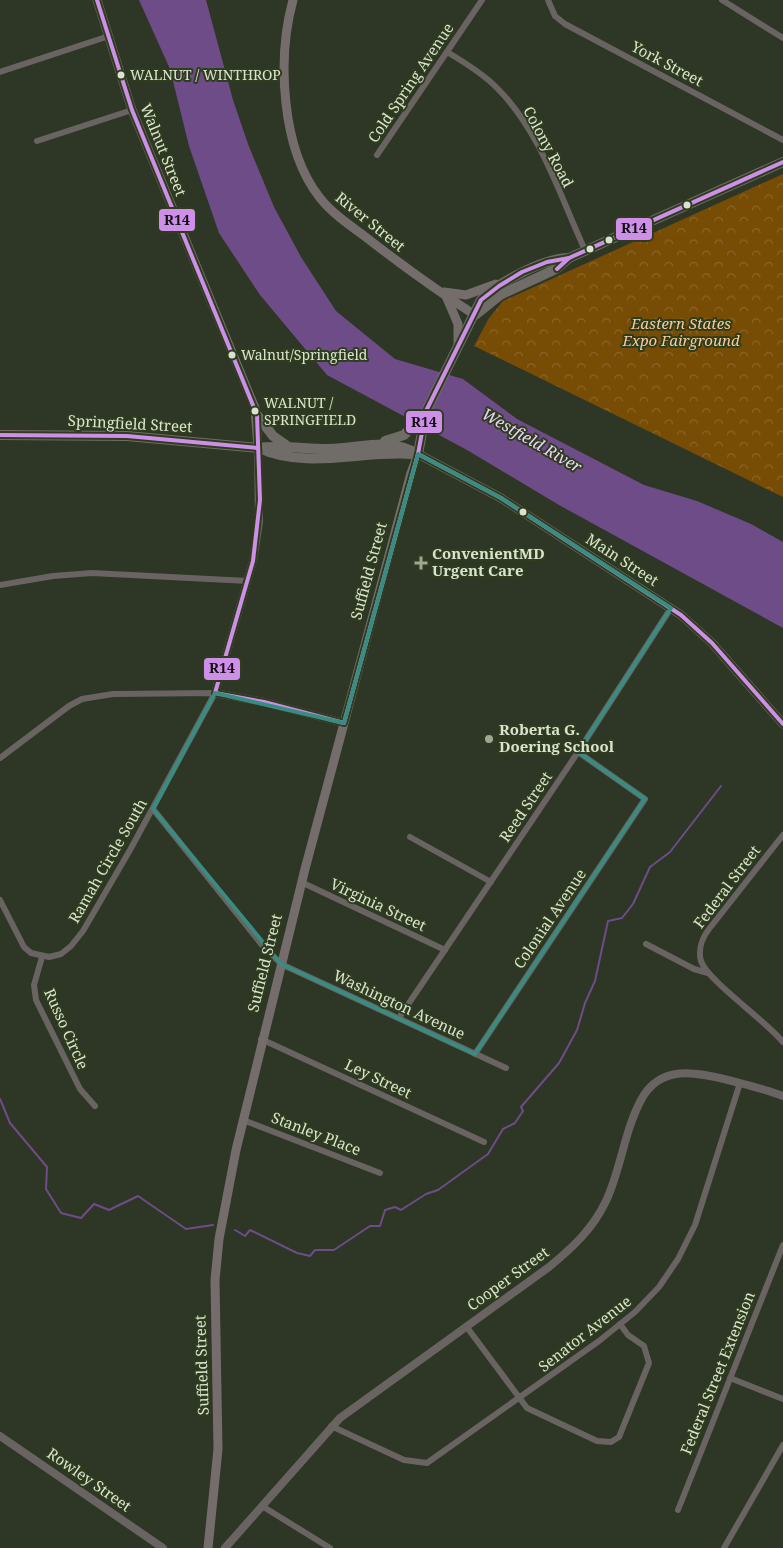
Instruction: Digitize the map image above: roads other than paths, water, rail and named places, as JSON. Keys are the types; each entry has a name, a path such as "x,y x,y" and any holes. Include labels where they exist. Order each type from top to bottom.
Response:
{"main road":[{"name":"Walnut Street","path":"97,0 132,110 257,415 258,448"},
{"name":"River Street","path":"293,0 285,44 285,81 292,135 306,178 320,198 336,214 399,263 475,315"},
{"path":"475,315 500,295 556,269 570,258 585,250 783,162"},
{"name":"Suffield Street","path":"208,1548 218,1442 216,1264 242,1120 301,882 418,454 418,429 481,300 489,292 512,277 556,259 570,258"},
{"path":"458,347 458,324 444,294 466,295 512,277"},
{"path":"257,415 277,440 292,447"},
{"path":"370,443 397,439 418,429"},
{"name":"Springfield Street","path":"0,435 127,436 258,448 342,449 370,443 405,447 418,454"},
{"name":"Springfield Street","path":"258,448 272,454 336,459 375,453 418,454"},
{"name":"Main Street","path":"418,454 501,498 671,608 712,643 783,724"}],"street":[{"name":"Cold Spring Avenue","path":"377,155 482,0"},
{"name":"York Street","path":"548,0 555,16 565,24 783,140"},
{"path":"726,1 783,38"},
{"path":"0,72 109,36"},
{"name":"Colony Road","path":"447,52 487,79 504,95 519,115 535,141 585,250"},
{"path":"37,141 132,110"},
{"path":"215,693 248,581 259,522 258,448"},
{"path":"0,585 53,576 92,573 248,581"},
{"name":"Reed Street","path":"399,1018 578,752 671,608"},
{"path":"0,758 69,706 82,699 113,694 215,693 264,702 344,723"},
{"name":"Ramah Circle South","path":"42,957 61,954 71,946 83,931 153,810 215,693"},
{"name":"Colonial Avenue","path":"475,1054 645,799 578,752"},
{"path":"153,810 262,945 281,964"},
{"name":"Federal Street","path":"708,973 700,957 704,936 783,835"},
{"path":"410,837 491,882"},
{"name":"Virginia Street","path":"301,882 444,950"},
{"path":"0,900 24,947 31,953 42,957"},
{"path":"646,944 694,969 708,973 750,1009 783,1042"},
{"name":"Russo Circle","path":"42,957 34,985 36,1000 80,1089 95,1106"},
{"name":"Washington Avenue","path":"281,964 506,1068"},
{"name":"Ley Street","path":"261,1039 484,1142"},
{"name":"Cooper Street","path":"225,1548 331,1426 350,1409 549,1267 586,1233 605,1202 638,1106 653,1085 670,1075 685,1072 740,1083 783,1096"},
{"name":"Senator Avenue","path":"331,1426 400,1459 427,1463 519,1400 620,1324 659,1287 686,1244 702,1204 740,1083"},
{"name":"Stanley Place","path":"242,1120 380,1172"},
{"name":"Federal Street Extension","path":"678,1510 783,1245"},
{"path":"466,1326 519,1400 532,1411 592,1440 605,1443 617,1439 624,1427 649,1359 644,1346 628,1335 620,1324"},
{"path":"730,1378 783,1399"},
{"name":"Rowley Street","path":"0,1436 163,1548"},
{"path":"724,1548 783,1445"},
{"path":"262,1506 330,1548"}],"water":[{"name":"Westfield River","path":"139,0 206,0 233,100 248,144 274,207 301,257 336,311 395,359 463,379 517,419 644,485 697,501 751,524 783,542 783,628 559,505 467,450 327,375 260,295 219,233 189,146 170,69"}],"waterway":[{"path":"235,1230 245,1236 250,1230 297,1253 310,1256 315,1250 334,1250 370,1226 380,1226 385,1210 395,1207 401,1210 426,1194 438,1190 488,1154 503,1129 515,1123 523,1111 521,1107 559,1063 577,1030 585,1003 595,981 608,921 622,918 633,904 650,867 670,852 721,786"},
{"path":"0,1099 10,1123 47,1167 46,1189 61,1213 81,1218 94,1204 109,1210 138,1196 186,1229 213,1225"}],"place":[{"name":"WALNUT / WINTHROP","path":"121,75"},
{"name":"Walnut/Springfield","path":"232,355"},
{"name":"WALNUT / SPRINGFIELD","path":"255,411"},
{"name":"ConvenientMD Urgent Care","path":"421,563"},
{"name":"Roberta G. Doering School","path":"489,739"}],"park label":[{"name":"Eastern States Expo Fairground","path":"681,332"}]}
